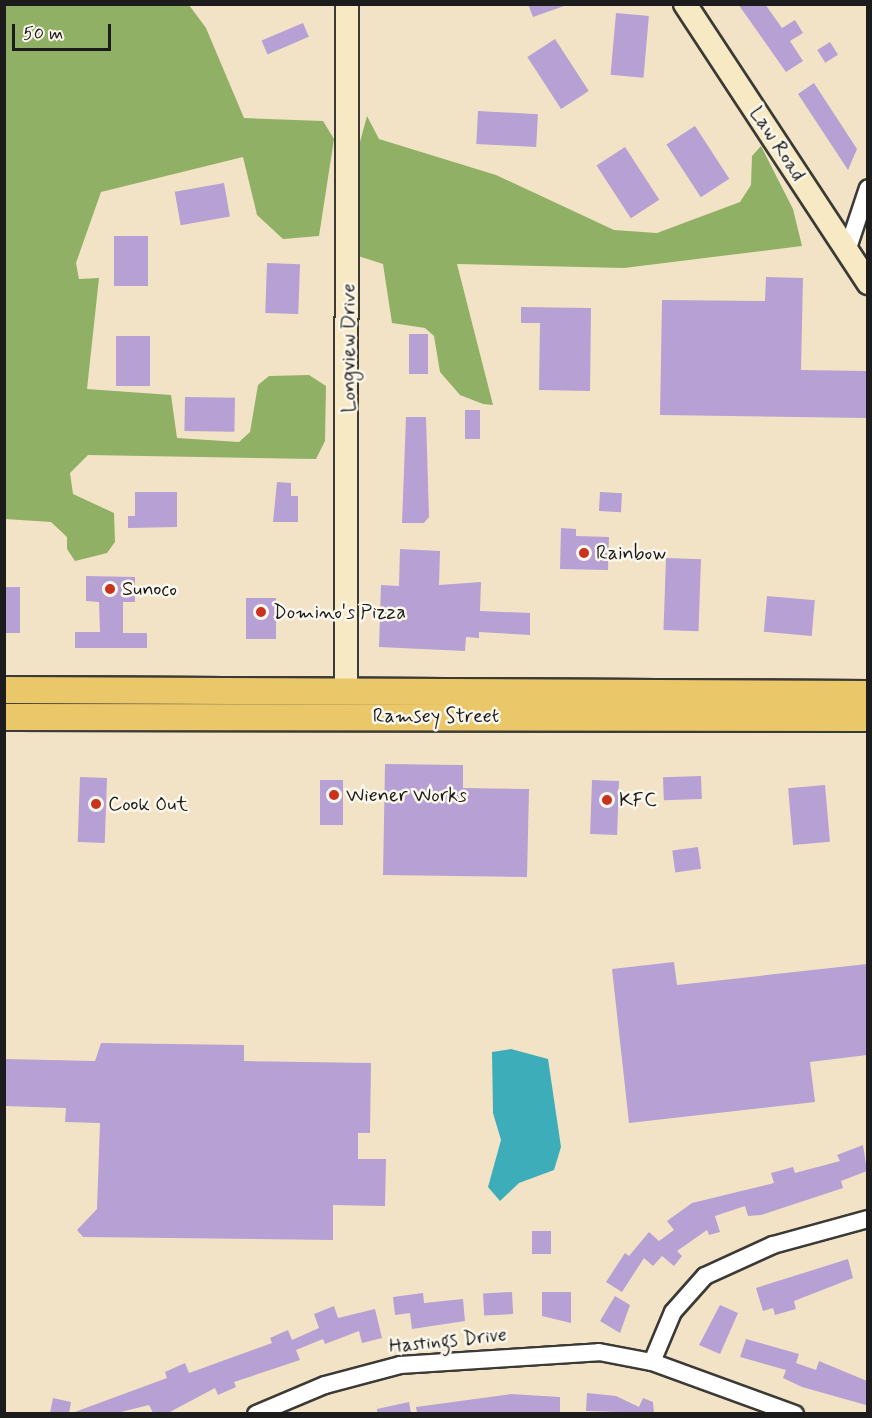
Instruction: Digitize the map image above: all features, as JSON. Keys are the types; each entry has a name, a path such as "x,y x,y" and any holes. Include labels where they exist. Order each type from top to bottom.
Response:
{"main road":[{"name":"Ramsey Street","path":"9,704 346,692 867,694"},
{"name":"Ramsey Street","path":"9,704 867,718"}],"street":[{"name":"Longview Drive","path":"346,692 347,4"},
{"name":"Law Road","path":"685,4 867,284"},
{"path":"847,252 867,188"},
{"path":"652,1362 673,1312 705,1276 773,1245 867,1219"},
{"name":"Hastings Drive","path":"255,1413 357,1375 448,1358 599,1352 652,1362 795,1413"}],"green space":[{"path":"5,4 189,5 206,28 244,118 323,121 334,139 319,236 283,239 257,215 243,157 101,192 76,263 79,279 99,278 87,389 171,395 177,438 239,442 250,432 258,385 269,376 309,375 326,386 325,441 316,459 88,455 70,473 73,494 114,513 115,542 107,553 75,561 67,549 67,537 51,522 5,519"},
{"path":"367,116 379,139 496,175 614,230 657,233 740,202 751,185 752,156 761,146 793,209 802,246 624,268 457,264 493,405 483,404 460,395 440,372 434,336 425,328 392,323 383,264 355,255 357,153"}],"water":[{"path":"511,1049 548,1059 561,1147 554,1170 519,1183 500,1201 488,1187 501,1140 493,1113 492,1052"}],"building":[{"path":"528,4 564,4 564,6 533,17"},
{"path":"738,4 765,4 782,28 795,20 803,33 790,41 803,61 786,72"},
{"path":"616,13 649,16 643,78 611,75"},
{"path":"303,23 309,37 267,54 262,41"},
{"path":"555,39 589,91 561,109 527,57"},
{"path":"830,42 838,55 825,63 817,50"},
{"path":"814,83 857,149 848,170 798,94"},
{"path":"478,111 538,114 536,147 476,144"},
{"path":"695,126 729,179 701,197 666,145"},
{"path":"625,147 659,200 631,218 596,166"},
{"path":"224,183 230,216 181,225 175,192"},
{"path":"114,236 148,236 148,286 114,286"},
{"path":"267,263 300,264 298,314 265,313"},
{"path":"766,277 803,278 801,370 867,371 867,418 660,415 662,300 765,301"},
{"path":"521,307 591,308 590,391 539,390 540,323 521,323"},
{"path":"409,334 428,334 428,374 409,374"},
{"path":"116,336 150,336 150,386 116,386"},
{"path":"185,397 235,398 234,432 184,431"},
{"path":"465,410 480,410 480,439 465,439"},
{"path":"406,417 426,417 429,517 424,523 402,523"},
{"path":"277,482 291,483 291,496 298,496 298,522 273,522"},
{"path":"135,492 177,492 177,527 128,528 128,516 135,516"},
{"path":"600,492 622,493 621,512 599,511"},
{"name":"Rainbow","path":"561,528 576,529 576,536 609,537 608,570 560,569"},
{"path":"400,549 440,551 439,585 481,582 480,611 530,613 530,635 479,632 479,638 466,637 465,651 379,647 381,585 399,586"},
{"path":"666,558 701,559 698,631 663,630"},
{"path":"86,576 135,577 135,602 123,602 123,633 147,633 147,648 75,648 75,632 100,632 99,602 86,601"},
{"path":"4,587 20,587 20,633 4,633"},
{"path":"767,596 815,600 812,636 764,632"},
{"name":"Domino's Pizza","path":"246,598 276,598 276,639 246,639"},
{"path":"385,764 463,765 463,788 529,789 527,877 383,875"},
{"path":"701,776 702,799 664,800 663,777"},
{"path":"80,777 107,778 105,843 78,842"},
{"path":"320,780 343,780 343,825 320,825"},
{"path":"592,780 619,781 617,835 590,834"},
{"path":"825,785 830,842 793,845 788,788"},
{"path":"698,847 701,869 675,872 672,851"},
{"path":"674,962 677,985 867,964 867,1055 810,1062 815,1102 629,1123 612,969"},
{"path":"101,1043 244,1045 244,1061 371,1063 370,1133 358,1133 358,1159 386,1159 385,1206 333,1205 333,1240 83,1237 77,1230 97,1209 100,1123 65,1122 66,1108 4,1106 4,1059 95,1061"},
{"path":"863,1145 867,1171 841,1181 843,1188 761,1215 748,1216 745,1206 715,1216 720,1232 709,1235 707,1230 677,1251 682,1256 674,1266 662,1256 653,1266 644,1258 622,1292 606,1282 625,1253 629,1256 649,1232 659,1241 674,1230 667,1221 692,1203 774,1183 771,1173 793,1167 795,1173 840,1161 837,1155"},
{"path":"532,1231 551,1231 551,1254 532,1254"},
{"path":"848,1259 853,1278 794,1301 796,1309 775,1315 773,1308 763,1311 756,1288"},
{"path":"512,1292 513,1314 484,1315 483,1294"},
{"path":"542,1292 571,1292 571,1323 542,1316"},
{"path":"423,1293 424,1303 463,1299 465,1321 412,1329 410,1313 395,1315 393,1297"},
{"path":"615,1296 630,1305 620,1333 600,1321"},
{"path":"720,1305 738,1313 720,1354 699,1345"},
{"path":"334,1306 338,1318 375,1309 382,1338 362,1343 359,1331 325,1344 323,1339 296,1350 300,1360 234,1382 236,1387 218,1395 215,1388 168,1413 153,1413 149,1405 117,1413 72,1413 167,1378 165,1372 185,1363 189,1373 272,1343 270,1338 288,1330 292,1340 319,1328 314,1314"},
{"path":"746,1339 799,1354 796,1363 816,1370 819,1361 867,1381 866,1405 802,1387 783,1378 786,1370 740,1357"},
{"path":"587,1393 616,1396 639,1407 643,1398 653,1402 654,1413 586,1411"},
{"path":"511,1394 560,1397 560,1413 417,1413 416,1407"},
{"path":"53,1398 71,1402 69,1413 50,1413"},
{"path":"409,1402 411,1413 377,1413 377,1409"}],"place":[{"name":"Rainbow","path":"584,553"},
{"name":"Sunoco","path":"110,589"},
{"name":"Domino's Pizza","path":"261,612"},
{"name":"Wiener Works","path":"334,795"},
{"name":"KFC","path":"607,800"},
{"name":"Cook Out","path":"96,804"}]}
